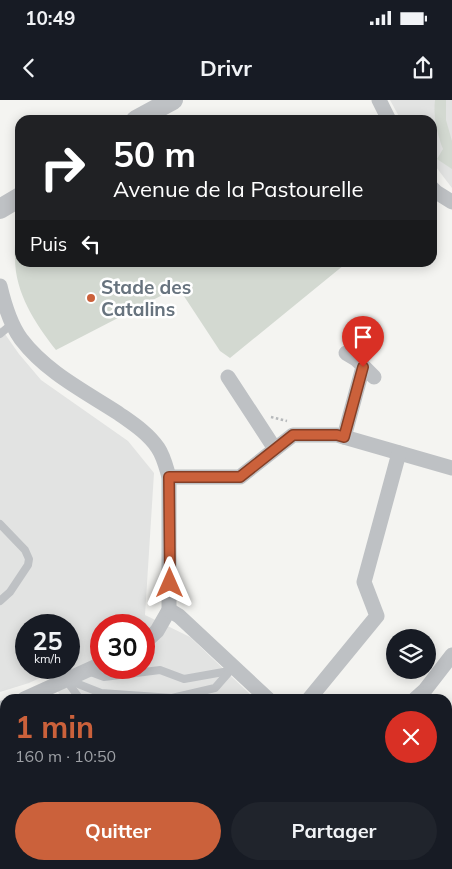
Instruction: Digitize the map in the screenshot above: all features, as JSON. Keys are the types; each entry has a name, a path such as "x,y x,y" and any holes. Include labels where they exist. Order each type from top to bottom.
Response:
{"street":[{"path":"145,115 173,100"},
{"path":"379,100 386,115"},
{"path":"0,196 15,187"},
{"path":"437,193 452,202"},
{"path":"0,209 15,200"},
{"path":"0,286 20,338 42,361 65,380 138,427 157,447 164,461 169,477 170,610 155,634"},
{"path":"344,437 369,372 356,359 346,353"},
{"path":"228,376 275,449"},
{"path":"169,477 240,477 293,435 337,435 452,468"},
{"path":"313,694 377,616 364,582 399,453"},
{"path":"170,610 179,616 231,669 262,694"},
{"path":"420,694 452,655"},
{"path":"35,694 90,669"}],"lane":[{"path":"0,334 13,323"},
{"path":"0,524 25,550 28,559 28,565 10,592 0,601"},
{"path":"86,671 104,677 160,670 184,679 231,669"},
{"path":"189,694 215,688 231,669"},
{"path":"66,680 100,694"},
{"path":"66,680 76,694"}],"shaded area":[{"path":"390,100 452,100 452,188 437,168 437,115 398,115"},
{"path":"435,100 446,100 446,120 452,141 452,169 437,159 443,149 437,129 437,115 435,112"},
{"name":"Stade des Catalins","path":"16,267 342,267 230,358 220,351 178,287 56,350 28,307 18,283"},
{"path":"0,327 41,380 128,441 154,473 145,614 90,614 90,679 155,679 155,620 190,637 250,694 59,694 49,679 80,679 80,614 15,614 15,679 38,679 0,692"}],"place":[{"name":"Stade des Catalins","path":"91,298"}],"route":[{"path":"170,583 169,477 240,477 293,435 337,435 344,437 363,367"}]}
